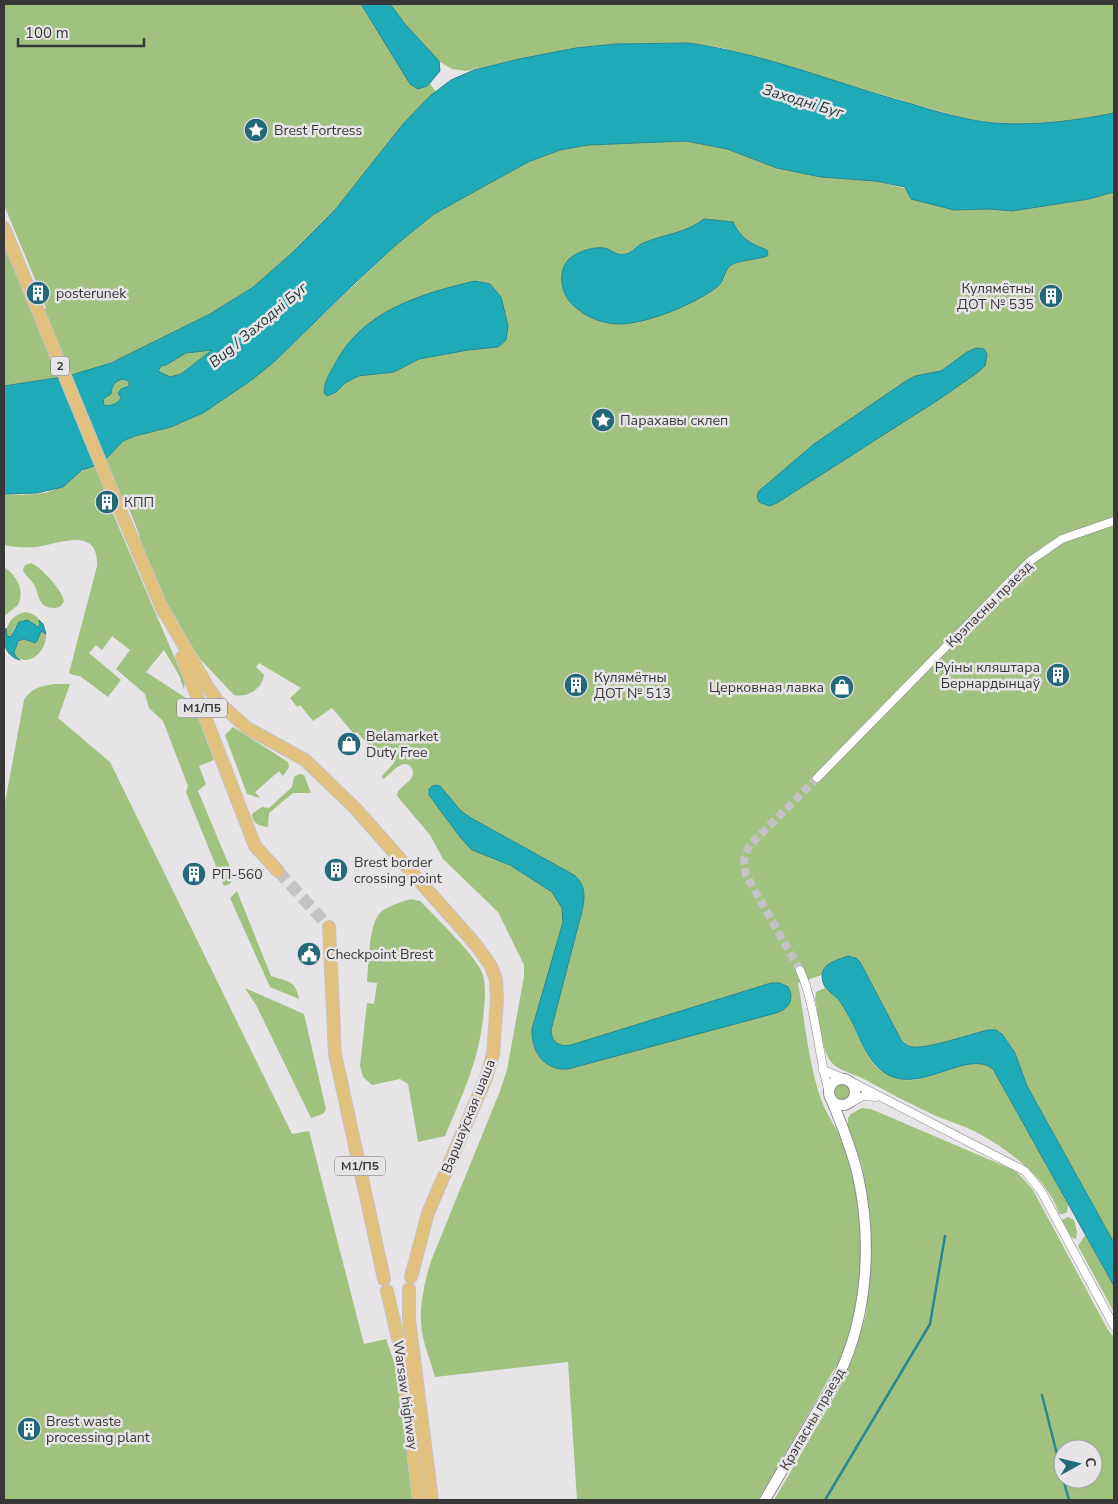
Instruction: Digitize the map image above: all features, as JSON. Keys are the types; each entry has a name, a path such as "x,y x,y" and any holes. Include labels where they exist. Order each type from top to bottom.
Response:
{"highway":[{"name":"2","path":"4,228 83,420"},
{"name":"Варшаўская шаша","path":"83,420 196,690 255,846 278,871"},
{"name":"Варшаўская шаша","path":"162,606 196,667 220,703 247,728 305,760 353,806 476,944 487,959 494,974 497,1000 493,1054 486,1078 428,1212 410,1283 408,1320 432,1500"},
{"name":"Warsaw highway","path":"329,927 335,1054 401,1351 419,1500"}],"street":[{"name":"Крэпасны праезд","path":"817,778 1030,562 1062,539 1114,521"},
{"name":"Крэпасны праезд","path":"765,1500 839,1375 852,1342 860,1310 864,1278 866,1245 858,1175 844,1130 830,1097 809,998 800,970"},
{"path":"823,1070 848,1080 1025,1171 1041,1191 1114,1326"},
{"path":"844,1130 844,1118 852,1102 855,1094 853,1085 848,1080 837,1080 834,1082 831,1085 830,1097 840,1105 848,1104 852,1102 863,1096 883,1098"}],"green space":[{"path":"4,4 1114,4 1114,113 1079,120 1026,124 992,123 963,118 747,54 718,47 688,43 616,44 576,48 466,71 452,69 440,62 440,71 430,84 436,92 403,124 335,210 291,254 252,288 210,314 121,358 71,375 44,309 46,308 42,296 4,205"},
{"path":"686,141 727,149 777,168 821,177 875,181 989,209 1012,211 1089,199 1114,192 1114,1243 1027,1086 1015,1053 1004,1036 992,1030 929,1046 908,1046 900,1038 860,962 852,956 822,972 822,975 798,983 810,1056 817,1085 823,1105 845,1146 853,1171 858,1197 862,1251 860,1278 850,1331 842,1356 758,1500 577,1500 568,1362 435,1377 421,1323 423,1292 431,1261 507,1070 524,976 524,965 498,912 443,859 430,835 397,796 398,791 411,779 413,770 411,767 404,764 383,779 382,776 395,760 386,754 379,757 357,732 354,734 332,708 313,721 300,705 297,707 290,698 301,688 259,663 256,667 264,675 257,688 249,694 234,695 200,659 172,618 141,545 139,534 128,506 125,507 105,460 123,441 171,427 203,413 253,379 275,361 397,244 434,214 465,195 528,162 560,150 588,145"},
{"path":"4,245 59,377 4,386"},
{"path":"213,349 181,374 170,377 158,371 161,366 186,353"},
{"path":"123,379 129,381 129,385 121,389 121,397 118,403 112,405 103,404 103,399 111,394 114,384"},
{"path":"95,466 106,494 99,497 105,511 111,509 185,682 184,690 179,675 164,650 146,672 192,702 214,760 199,766 206,784 198,791 234,877 230,884 224,886 186,792 188,786 163,721 149,708 145,694 116,669 130,650 112,636 102,650 96,645 89,653 121,680 108,697 80,676 69,673 97,566 96,553 91,545 84,541 76,540 36,547 4,545 4,494 17,495 52,491 85,470"},
{"path":"31,563 45,574 59,591 64,601 60,607 49,608 40,600 33,583 23,570 25,565"},
{"path":"4,567 16,579 21,594 18,605 4,616"},
{"path":"25,612 33,614 38,618 40,625 36,626 31,621 15,627 11,637 7,636 6,632 10,622"},
{"path":"41,631 46,634 46,640 41,651 28,660 16,657 14,649 18,642 24,639 31,642"},
{"path":"54,684 70,684 58,718 110,762 292,1134 309,1131 364,1344 386,1339 398,1373 413,1500 4,1500 4,808 24,700 37,688"},
{"path":"233,727 288,762 289,767 283,776 279,771 255,792 260,798 247,794 225,735"},
{"path":"299,774 304,775 311,793 293,793 269,813 268,827 257,824 253,820 252,814 262,807 269,808 292,787 294,777"},
{"path":"237,891 271,976 290,982 295,988 299,999 270,987 230,898"},
{"path":"411,899 420,901 474,959 483,975 485,988 482,1027 475,1059 465,1089 445,1136 418,1142 408,1084 400,1079 372,1085 363,1077 360,1066 367,1003 374,1004 377,983 367,982 370,944 374,924 377,916 382,911 392,905"},
{"path":"245,988 304,1014 326,1109 323,1114 311,1118 256,1005"},
{"path":"825,988 842,1004 869,1058 885,1073 905,1080 915,1080 962,1065 984,1064 993,1069 1068,1204 1067,1212 1059,1214 1054,1201 1036,1177 999,1146 974,1131 923,1110 833,1064 823,1043 815,999 816,992"},
{"path":"842,1081 850,1084 853,1092 850,1100 842,1103 834,1100 831,1092 834,1084"},
{"path":"862,1108 871,1109 1016,1171 1033,1190 1108,1330 1114,1337 1114,1500 774,1500 840,1387 854,1355 866,1315 869,1273 868,1198 862,1165 848,1127 848,1118 851,1114"},
{"path":"1068,1217 1074,1220 1077,1232 1076,1239 1071,1237 1062,1220"},
{"path":"1085,1235 1114,1286 1114,1312 1078,1246"}],"water":[{"path":"361,4 390,4 405,24 439,61 440,71 427,86 418,89 410,84"},
{"path":"688,43 745,54 942,113 983,122 1009,124 1039,123 1114,113 1114,192 1089,199 1012,211 989,209 954,210 911,199 905,187 875,181 821,177 777,168 727,149 686,141 588,145 560,150 528,162 434,214 397,244 275,361 253,379 203,413 171,427 123,441 105,460 82,470 63,487 37,493 4,494 4,386 68,376 111,363 210,314 252,288 291,254 335,210 403,124 430,96 451,80 474,70 519,59 576,48 615,44","holes":["212,350 181,374 170,377 158,371 161,366 186,353","123,379 129,381 129,386 121,389 118,393 121,398 114,404 104,405 103,399 111,394 113,386"]},
{"path":"704,219 733,222 747,240 767,250 767,256 734,263 727,270 720,285 708,293 684,306 643,321 619,324 592,318 573,305 563,290 562,271 569,259 577,254 588,250 604,248 618,254 626,254 641,244 682,231"},
{"path":"475,281 490,284 501,297 508,326 506,340 498,347 468,350 419,359 394,372 358,376 345,383 336,392 327,396 324,393 328,378 347,346 361,330 377,318 414,299"},
{"path":"976,348 984,349 987,354 985,366 977,373 777,503 769,506 759,502 757,496 759,491 814,444 906,381 915,376 941,371 967,352"},
{"path":"28,620 38,627 40,624 39,620 43,624 46,634 41,631 35,643 24,639 18,641 14,652 20,660 11,655 6,648 4,638 6,628 7,636 11,637 19,622"},
{"path":"434,785 440,786 461,811 471,818 574,875 583,887 582,911 551,1030 553,1038 560,1045 571,1045 771,983 780,983 788,987 791,996 790,1003 776,1013 568,1069 552,1067 537,1052 532,1037 532,1029 563,922 562,908 552,892 510,865 472,850 429,795 429,789"},
{"path":"848,956 856,958 860,962 900,1038 907,1045 913,1047 928,1046 988,1030 996,1030 1002,1034 1015,1053 1027,1086 1114,1243 1114,1286 993,1069 982,1064 969,1064 925,1077 895,1078 881,1070 871,1059 843,1006 823,982 822,976 825,967"}],"waterway":[{"path":"825,1500 930,1324 945,1236"},
{"path":"1042,1395 1053,1439"},
{"path":"1066,1489 1069,1500"}],"tunnel":[{"path":"800,970 746,875 744,860 749,846 817,778"},
{"path":"278,871 329,927"}],"place":[{"name":"Brest Fortress","path":"256,130"},
{"name":"posterunek","path":"38,293"},
{"name":"Кулямётны ДОТ № 535","path":"1051,296"},
{"name":"Парахавы склеп","path":"603,420"},
{"name":"КПП","path":"107,502"},
{"name":"Руіны кляштара Бернардынцаў","path":"1058,675"},
{"name":"Кулямётны ДОТ № 513","path":"576,685"},
{"name":"Церковная лавка","path":"842,687"},
{"name":"Belamarket Duty Free","path":"349,744"},
{"name":"Brest border crossing point","path":"336,870"},
{"name":"РП-560","path":"194,874"},
{"name":"Checkpoint Brest","path":"309,954"},
{"name":"Brest waste processing plant","path":"29,1429"}],"water label":[{"name":"Заходні Буг","path":"803,101"},
{"name":"Bug / Заходні Буг","path":"258,325"}]}
